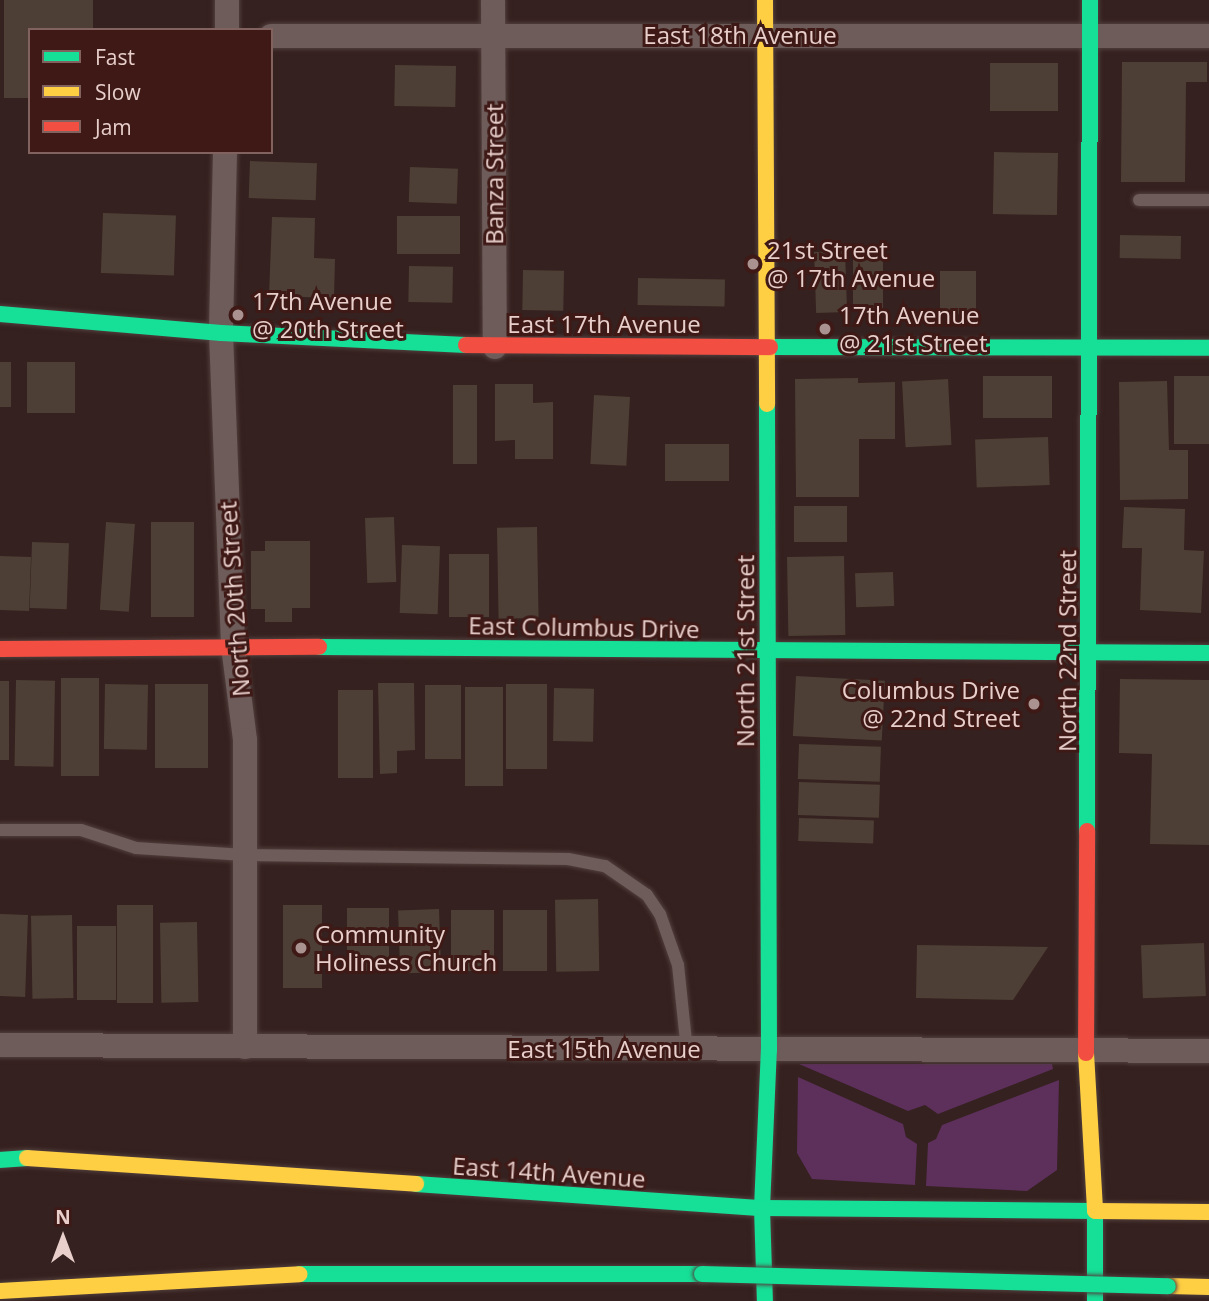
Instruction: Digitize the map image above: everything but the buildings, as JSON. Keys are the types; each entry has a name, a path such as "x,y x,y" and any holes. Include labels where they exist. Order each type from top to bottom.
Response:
{"main road":[{"name":"North 21st Street","path":"765,0 769,1050 762,1208 765,1301"},
{"name":"North 22nd Street","path":"1090,0 1090,652 1086,1050 1095,1211 1095,1301"},
{"name":"East 17th Avenue","path":"0,314 221,333 495,347 1209,348"},
{"name":"East Columbus Drive","path":"0,649 233,646 768,652 1209,653"},
{"name":"East 14th Avenue","path":"0,1158 762,1208 1209,1212"},
{"path":"0,1291 323,1273 702,1274 1209,1287"}],"street":[{"path":"227,0 227,28"},
{"name":"Banza Street","path":"493,0 495,347"},
{"name":"East 18th Avenue","path":"273,36 493,33 1209,36"},
{"name":"North 20th Street","path":"225,154 221,333 233,646 245,740 245,1047"},
{"name":"East 15th Avenue","path":"0,1045 1209,1051"}],"lane":[{"path":"1139,200 1209,200"},
{"path":"0,830 81,830 136,848 245,855 568,859 618,872 647,895 668,932 678,965 687,1050"}],"shaded area":[{"path":"799,1064 1052,1064 1053,1069 938,1114 925,1105 908,1111"},
{"path":"798,1077 903,1124 906,1137 917,1144 915,1185 812,1179 797,1153"},
{"path":"1059,1080 1057,1170 1027,1191 926,1186 928,1143 936,1139 942,1125"}],"traffic: fast":[{"path":"1087,831 1090,0"},
{"path":"0,314 221,333 466,345"},
{"path":"770,347 1209,348"},
{"path":"762,1208 769,1050 767,404"},
{"path":"319,647 1209,653"},
{"path":"0,1160 27,1158"},
{"path":"416,1184 762,1208 1095,1211 1095,1301"},
{"path":"762,1208 765,1301"},
{"path":"300,1274 702,1274"},
{"path":"702,1274 1168,1286"}],"traffic: slow":[{"path":"765,0 767,404"},
{"path":"1086,1053 1095,1211"},
{"path":"27,1158 416,1184"},
{"path":"1095,1211 1209,1212"},
{"path":"0,1291 300,1274"},
{"path":"1168,1286 1209,1287"}],"traffic: jam":[{"path":"466,345 770,347"},
{"path":"0,649 319,647"},
{"path":"1086,1053 1087,831"}],"place":[{"name":"21st Street @ 17th Avenue","path":"753,264"},
{"name":"17th Avenue @ 20th Street","path":"238,315"},
{"name":"17th Avenue @ 21st Street","path":"825,329"},
{"name":"Columbus Drive @ 22nd Street","path":"1034,704"},
{"name":"Community Holiness Church","path":"301,948"}]}
